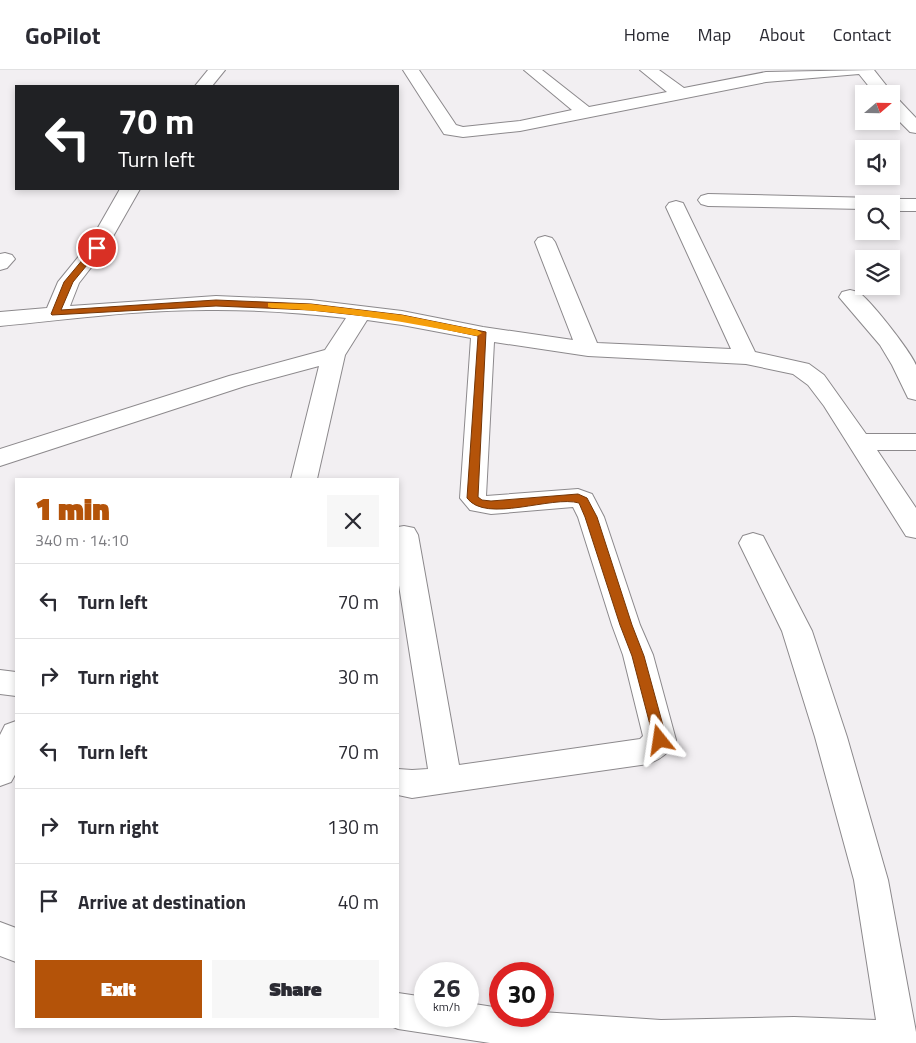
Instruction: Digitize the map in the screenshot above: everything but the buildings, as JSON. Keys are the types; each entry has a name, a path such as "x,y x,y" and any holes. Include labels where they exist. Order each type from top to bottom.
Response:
{"street":[{"path":"204,85 217,70"},
{"path":"411,70 450,130 463,132 520,126 766,78 855,70"},
{"path":"532,70 586,114"},
{"path":"648,70 682,94"},
{"path":"865,70 877,85"},
{"path":"708,74 727,87"},
{"path":"900,101 916,100"},
{"path":"900,111 916,128"},
{"path":"56,314 69,282 97,248 129,190"},
{"path":"708,200 808,200 855,203"},
{"path":"900,204 916,205"},
{"path":"676,207 746,357"},
{"path":"545,242 588,349"},
{"path":"850,297 880,328 908,370 916,394"},
{"path":"0,319 216,303 311,307 402,318 482,334 588,349 746,357 801,368 816,380 916,529"},
{"path":"304,478 333,355 361,312"},
{"path":"399,782 412,784 446,780 648,751 660,740 638,656 591,517 583,500 578,498 491,505 479,504 473,498 482,334"},
{"path":"0,458 237,380 333,355"},
{"path":"858,442 916,442"},
{"path":"404,535 446,780"},
{"path":"479,1023 520,1029 661,1039 794,1036 898,1041 871,880 830,736 797,631 753,543"},
{"path":"0,682 15,684"},
{"path":"0,774 15,736"},
{"path":"0,939 15,945"},
{"path":"399,1012 414,1014"}],"slow traffic":[{"path":"272,305 311,307 402,318 477,333"}],"route":[{"path":"97,248 69,282 56,314 216,303 311,307 402,318 482,334 473,498 479,504 491,505 578,498 583,500 591,517 638,656 660,740"}]}
